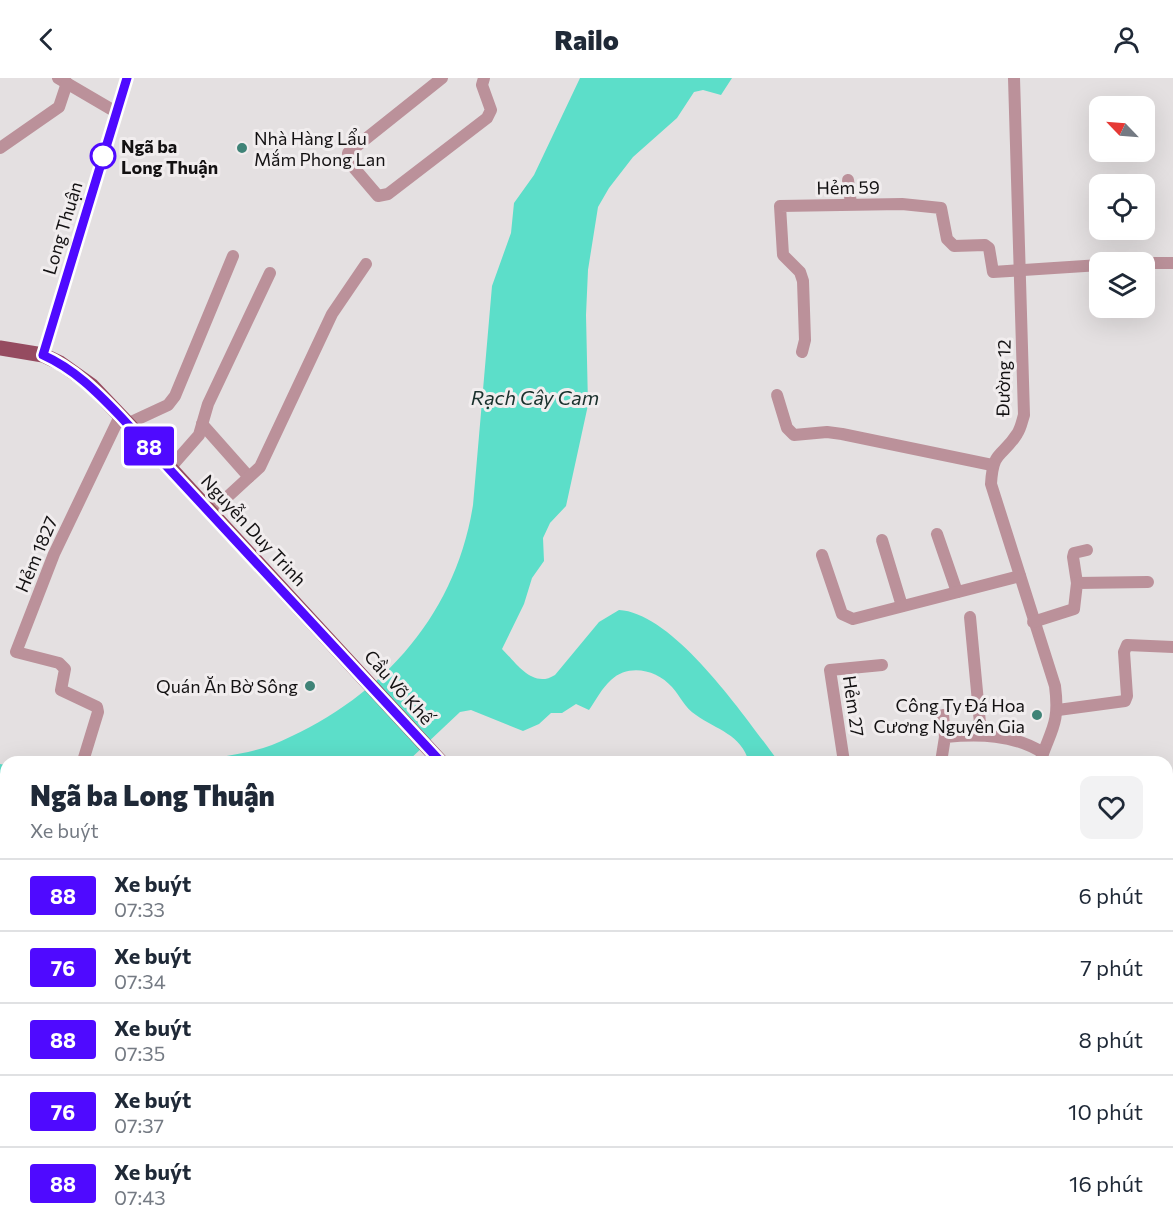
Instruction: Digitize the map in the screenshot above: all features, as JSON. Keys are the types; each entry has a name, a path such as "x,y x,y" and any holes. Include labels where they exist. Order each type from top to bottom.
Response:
{"main road":[{"path":"0,348 43,355"},
{"name":"Nguyễn Duy Trinh","path":"43,355 60,363 91,386 328,638"},
{"name":"Cầu Võ Khế","path":"328,638 436,756"}],"street":[{"name":"Long Thuận","path":"43,355 127,78"},
{"path":"442,78 348,153 349,162 378,196 388,194 487,118 491,110 482,85 484,78"},
{"name":"Đường 12","path":"992,465 997,454 1017,434 1024,415 1014,78"},
{"path":"0,148 59,107 63,81 116,112"},
{"path":"848,180 851,204"},
{"name":"Hẻm 59","path":"802,352 805,340 803,281 800,272 783,255 780,206 902,204 941,208 947,239 954,246 985,245 989,248 993,272 1020,270"},
{"path":"124,420 168,405 175,396 233,256"},
{"path":"1155,263 1173,263"},
{"path":"211,512 260,467 332,314 366,264"},
{"path":"1020,270 1089,266"},
{"path":"170,468 199,435 208,404 270,273"},
{"path":"777,395 787,428 795,435 827,432 842,434 992,465 991,484 1055,686 1058,710 1053,732 1042,756"},
{"name":"Hẻm 1827","path":"85,756 98,712 97,706 61,690 65,669 59,663 16,652 54,554 124,420"},
{"path":"202,424 249,477"},
{"path":"937,534 957,592"},
{"path":"882,540 902,606"},
{"path":"1033,622 1074,609 1077,583 1073,557 1077,552 1088,550"},
{"path":"822,555 842,614 846,618 1020,576"},
{"path":"1077,583 1148,582"},
{"path":"970,617 981,734"},
{"path":"1058,710 1125,701 1127,696 1124,652 1127,645 1173,647"},
{"name":"Hẻm 27","path":"843,756 830,670 882,665"},
{"path":"942,756 945,737 944,715"},
{"path":"945,737 981,734 1029,744 1039,756"}],"water":[{"name":"Rạch Cây Cam","path":"580,78 732,78 721,95 703,90 694,92 677,118 633,157 609,188 598,207 588,270 586,315 588,405 566,506 550,523 543,538 544,561 532,578 524,604 502,649 526,673 540,679 547,679 555,675 599,622 619,610 641,616 663,629 686,648 708,671 774,756 746,756 734,739 692,712 666,681 651,673 634,670 611,680 589,710 576,704 562,713 551,713 539,724 523,731 471,710 460,712 413,756 226,756 272,745 310,727 345,705 377,680 405,652 429,620 449,585 464,546 473,505 492,286 511,233 514,203 534,175"}],"bus line":[{"name":"88","path":"127,78 43,355 60,363 91,386 270,575 436,756"}],"place":[{"name":"Nhà Hàng Lẩu Mắm Phong Lan","path":"242,148"},
{"name":"Ngã ba Long Thuận","path":"103,156"},
{"name":"Quán Ăn Bờ Sông","path":"310,686"},
{"name":"Công Ty Đá Hoa Cương Nguyên Gia","path":"1037,715"}]}
